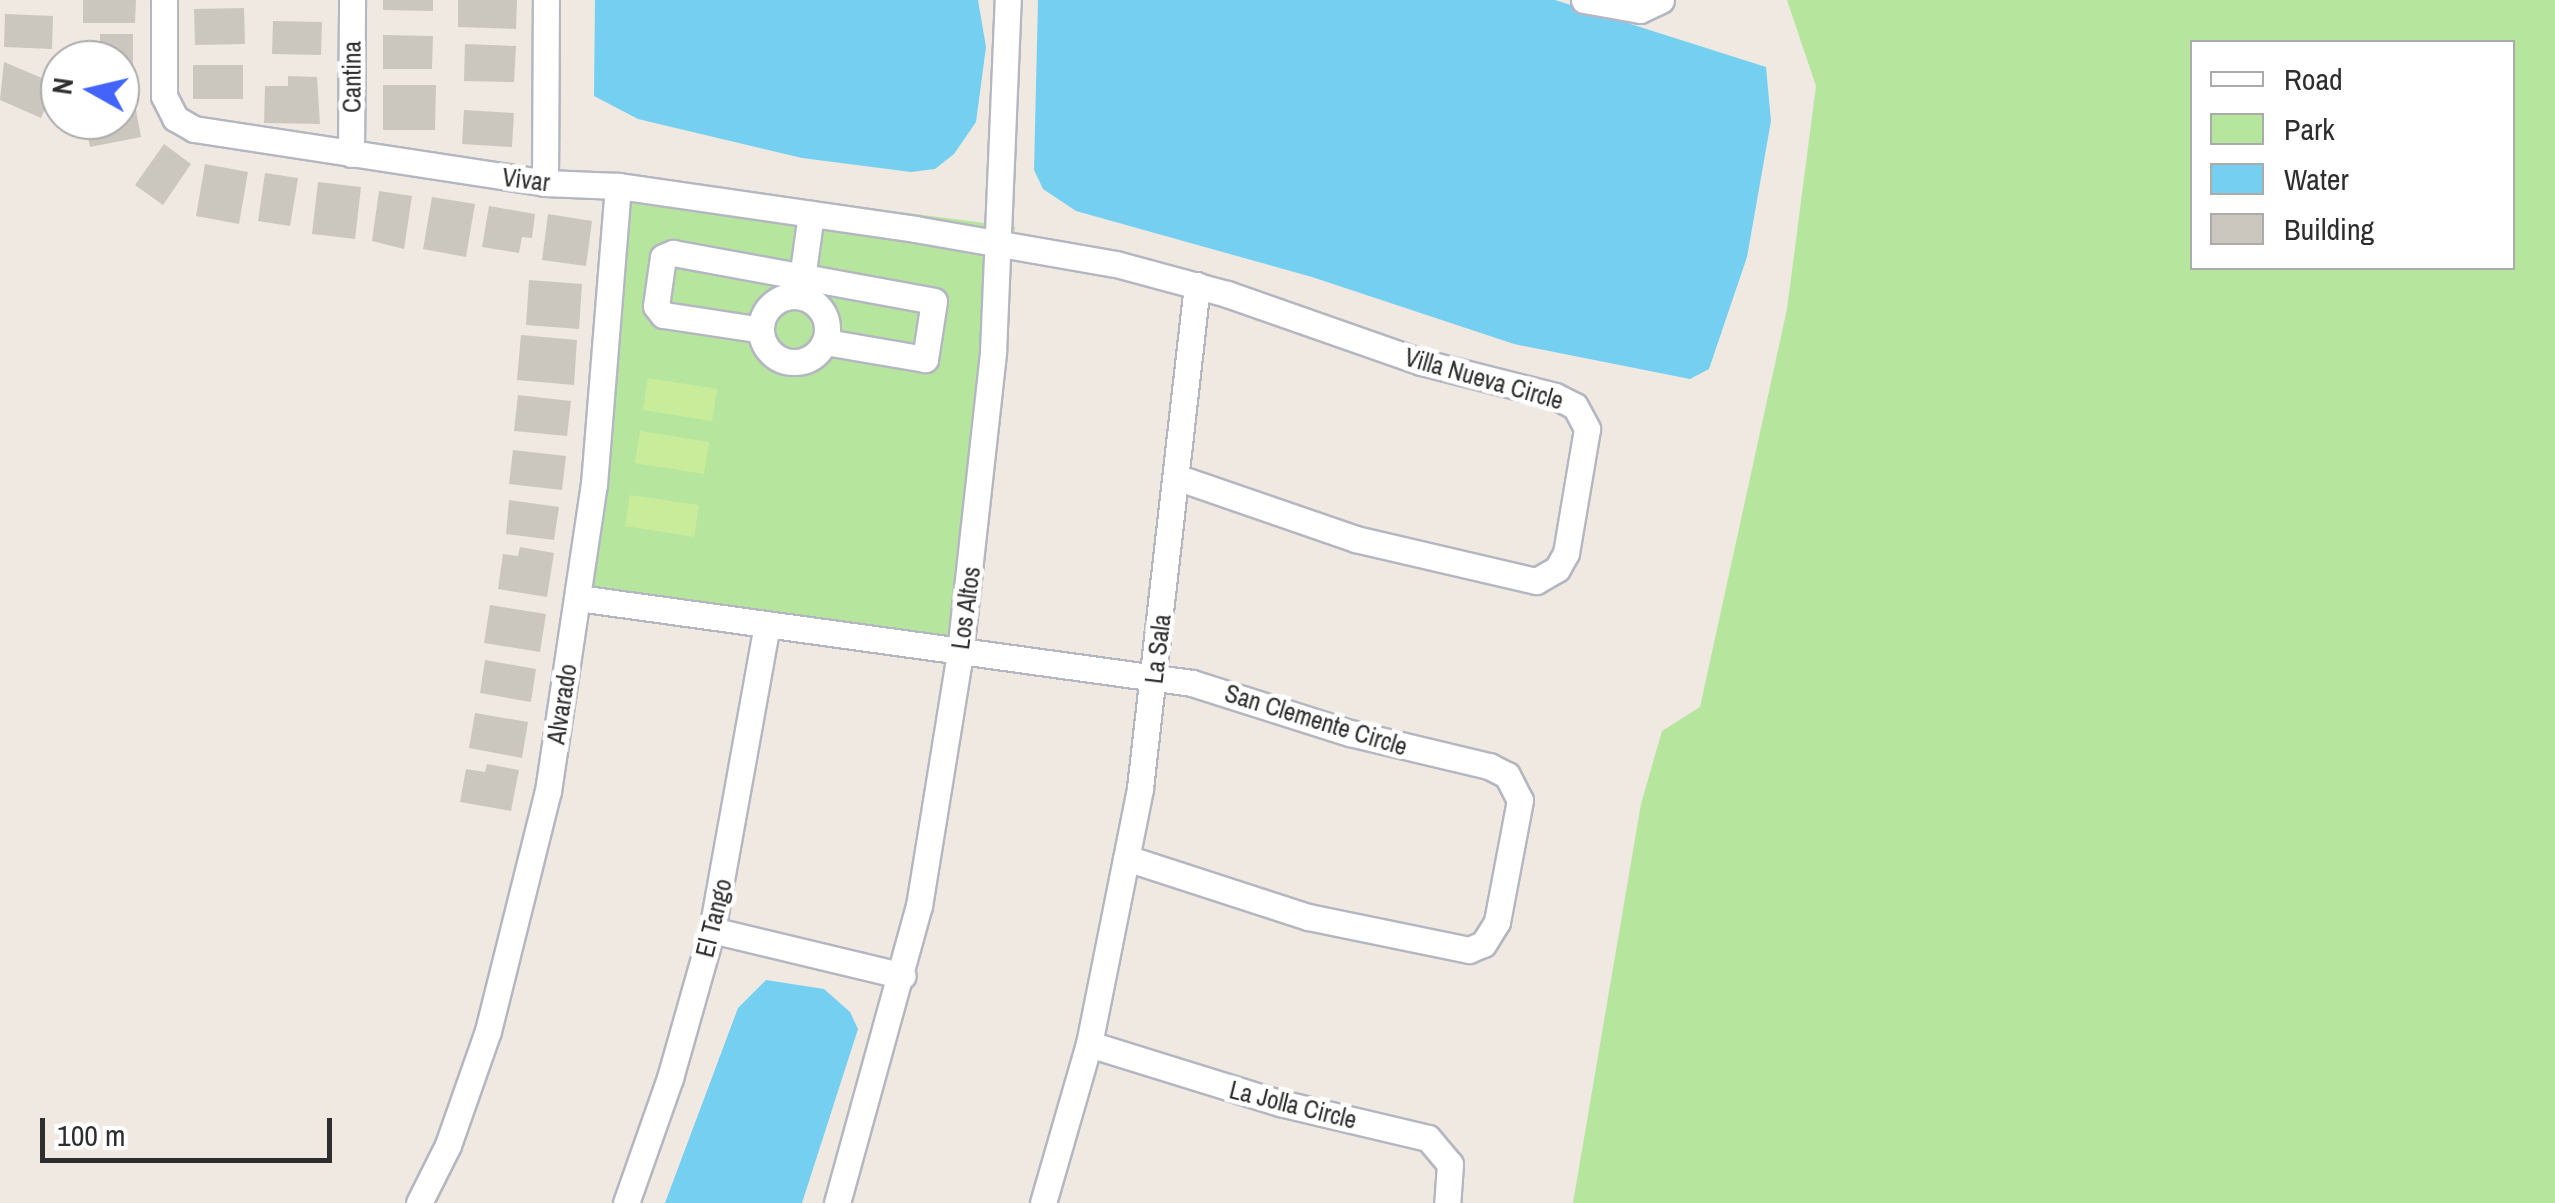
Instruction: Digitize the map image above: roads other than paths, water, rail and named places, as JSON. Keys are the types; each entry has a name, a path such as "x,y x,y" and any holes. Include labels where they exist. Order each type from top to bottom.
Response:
{"street":[{"name":"Vivar","path":"164,0 164,96 182,123 351,154 546,183 618,186 1000,243"},
{"name":"Cantina","path":"351,154 352,0"},
{"path":"546,0 546,183"},
{"name":"Los Altos","path":"837,1203 903,976 960,652 1000,243 1008,0"},
{"path":"1584,0 1631,10 1658,2"},
{"name":"Alvarado","path":"419,1203 468,1091 507,968 548,791 578,598 603,396 618,186"},
{"path":"756,329 770,354 815,358 826,342 827,317 801,286 811,214"},
{"path":"1000,243 1198,285"},
{"path":"756,329 662,315 656,306 663,257 801,286 934,301 925,358 826,342"},
{"name":"Villa Nueva Circle","path":"1179,478 1356,539 1536,581 1557,569 1566,553 1587,441 1580,413 1563,399 1421,362 1198,285"},
{"name":"La Sala","path":"1043,1203 1089,1044 1126,858 1154,678 1198,285"},
{"path":"756,329 775,302 801,286"},
{"name":"San Clemente Circle","path":"578,598 1209,687 1350,733 1498,769 1513,782 1519,808 1494,930 1476,948 1462,951 1308,917 1126,858"},
{"name":"El Tango","path":"626,1203 670,1078 712,930 767,624"},
{"path":"712,930 903,976"},
{"name":"La Jolla Circle","path":"1089,1044 1280,1102 1428,1138 1450,1164 1447,1203"}],"water":[{"path":"595,0 978,0 986,47 976,122 954,154 935,169 911,172 802,158 638,119 594,96"},
{"path":"1038,0 1555,0 1766,67 1771,121 1747,257 1709,369 1690,379 1514,344 1312,277 1076,211 1043,189 1034,170"},
{"path":"766,980 824,989 850,1012 858,1029 802,1203 665,1203 738,1008"}]}
